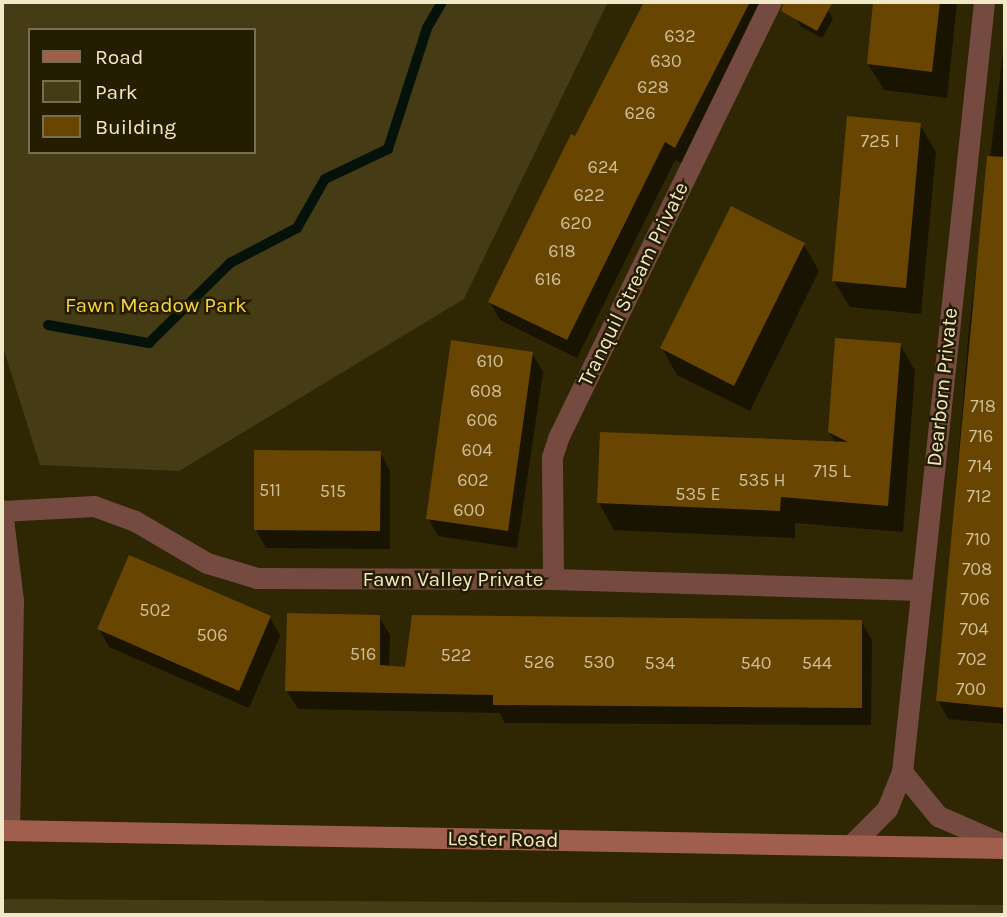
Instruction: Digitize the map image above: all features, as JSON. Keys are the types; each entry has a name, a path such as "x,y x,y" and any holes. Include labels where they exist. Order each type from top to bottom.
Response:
{"main road":[{"name":"Lester Road","path":"5,830 1005,846"}],"street":[{"name":"Tranquil Stream Private","path":"553,579 552,457 558,438 771,2"},
{"name":"Dearborn Private","path":"851,845 887,809 902,772 984,2"},
{"name":"Fawn Valley Private","path":"2,511 94,506 135,521 207,564 257,578 553,579 920,590"},
{"path":"2,511 13,601 5,830"},
{"path":"902,772 938,816 1005,846"}],"green space":[{"name":"Fawn Meadow Park","path":"2,2 608,2 464,299 179,471 40,465 2,344"},
{"path":"2,899 1005,905 1005,915 2,915"}],"building":[{"path":"644,2 750,2 675,148 665,142 567,340 488,302 571,134 575,136"},
{"path":"784,2 833,2 817,31 781,11"},
{"path":"873,2 940,2 932,72 867,64"},
{"path":"847,116 921,123 906,288 832,281"},
{"path":"987,156 1005,157 1005,708 936,701"},
{"path":"731,206 805,243 734,386 660,348"},
{"path":"835,338 901,343 888,506 781,497 780,511 597,503 600,432 848,442 828,432"},
{"path":"451,340 533,352 508,531 426,519"},
{"path":"254,450 381,451 380,531 254,530"},
{"path":"129,555 271,616 239,691 97,629"},
{"path":"287,613 380,615 380,665 405,667 412,615 862,620 862,708 493,705 493,695 285,691"}],"waterway":[{"path":"48,325 149,343 230,263 297,228 325,179 388,149 427,28 442,2"}]}
